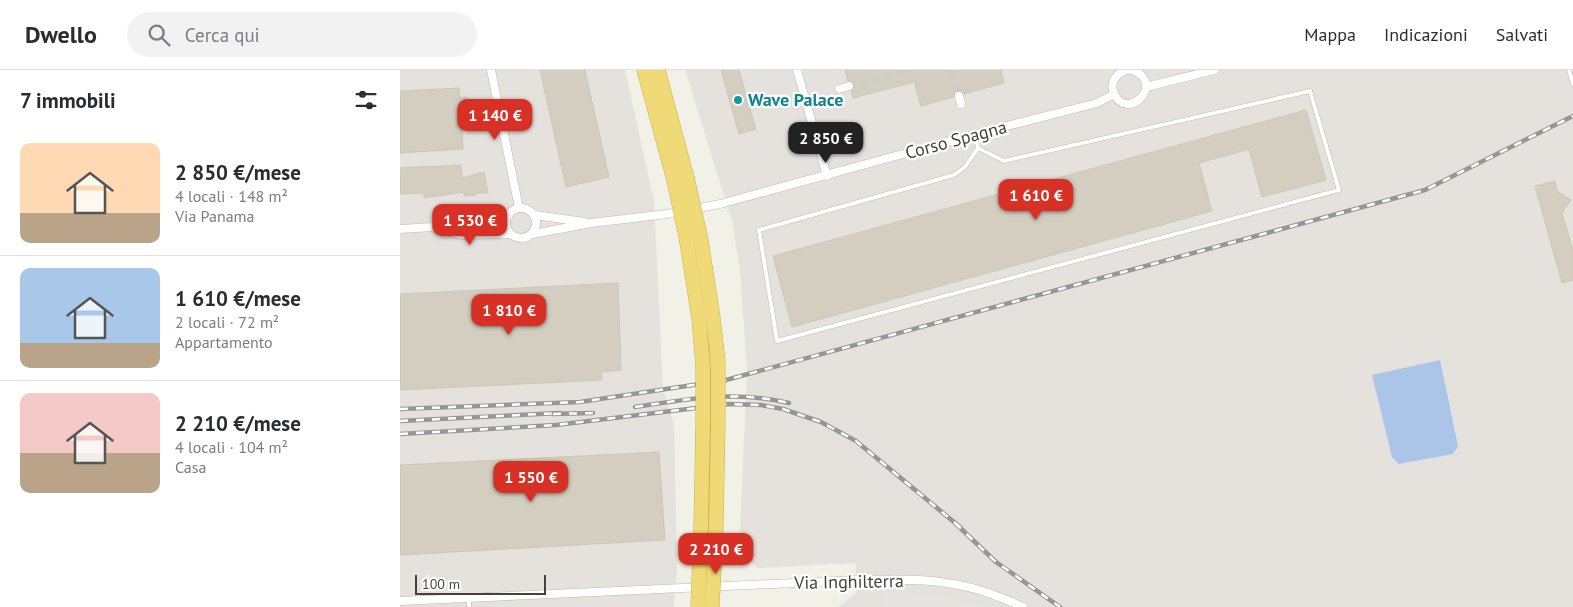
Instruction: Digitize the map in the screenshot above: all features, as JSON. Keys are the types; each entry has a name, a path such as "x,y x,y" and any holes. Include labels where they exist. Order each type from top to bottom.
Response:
{"highway":[{"path":"644,70 702,240 714,318 718,361 718,422 712,607"},
{"path":"658,70 680,179 687,242 699,319 703,367 698,607"}],"street":[{"path":"491,70 519,208 508,216 506,225 510,234"},
{"path":"797,70 826,176"},
{"path":"1125,70 1112,83 1114,94 1120,101 1134,103 1143,97 1146,87 1142,76 1132,70"},
{"path":"1146,87 1214,70"},
{"path":"839,89 849,86"},
{"name":"Corso Spagna","path":"433,228 461,235 510,234 519,239 524,239 533,234 591,223 667,214 720,204 1096,103 1114,94"},
{"name":"Corso Spagna","path":"519,208 526,209 535,216 591,223"},
{"name":"Corso Spagna","path":"400,229 433,228 460,220 508,216"},
{"path":"533,234 537,225 535,216"},
{"name":"Via Inghilterra","path":"400,601 848,580 902,580 946,583 999,596 1023,607"}],"lane":[{"path":"1569,70 1573,84"},
{"path":"976,134 978,148 965,167 954,175 759,230 777,341 1339,190 1310,91 1004,160 978,148"},
{"path":"469,607 470,598"}],"shaded area":[{"path":"400,70 625,70 654,201 663,388 674,424 677,572 674,607 400,607"},
{"path":"685,70 1573,70 1573,607 838,607 856,593 856,563 758,568 749,561 740,532 747,371 740,270 732,221"},
{"path":"881,592 941,596 986,607 882,607"}],"water":[{"path":"1440,360 1458,446 1453,454 1399,464 1392,457 1372,375"}],"building":[{"path":"540,70 585,70 609,177 566,187"},
{"name":"Wave Palace","path":"721,70 739,70 756,129 739,134"},
{"path":"845,70 1001,70 1004,83 964,94 961,91 957,91 953,97 921,106 914,82 853,98 851,91 854,85 848,81"},
{"path":"459,88 460,98 467,97 467,112 461,112 463,149 400,153 400,91"},
{"path":"1306,110 1326,180 1262,197 1249,149 1199,163 1212,211 792,327 773,256"},
{"path":"461,165 462,178 484,172 488,193 464,196 464,192 424,198 424,193 400,194 400,168"},
{"path":"1555,181 1557,191 1571,200 1562,213 1573,251 1573,280 1562,283 1535,186"},
{"path":"618,283 621,370 601,372 602,380 400,390 400,294"},
{"path":"659,452 665,540 400,555 400,465"}],"tunnel":[{"path":"849,86 911,70"},
{"path":"952,70 959,96"}],"railway":[{"path":"400,409 580,402 726,380 1425,190 1573,116"},
{"path":"635,407 730,396 769,399 789,403"},
{"path":"400,434 556,425 729,404 761,405 783,409 821,422 856,441 960,527"},
{"path":"400,421 560,413"},
{"path":"553,414 593,413"},
{"path":"955,523 996,562 1060,607"}],"place":[{"name":"Wave Palace","path":"738,100"}]}
